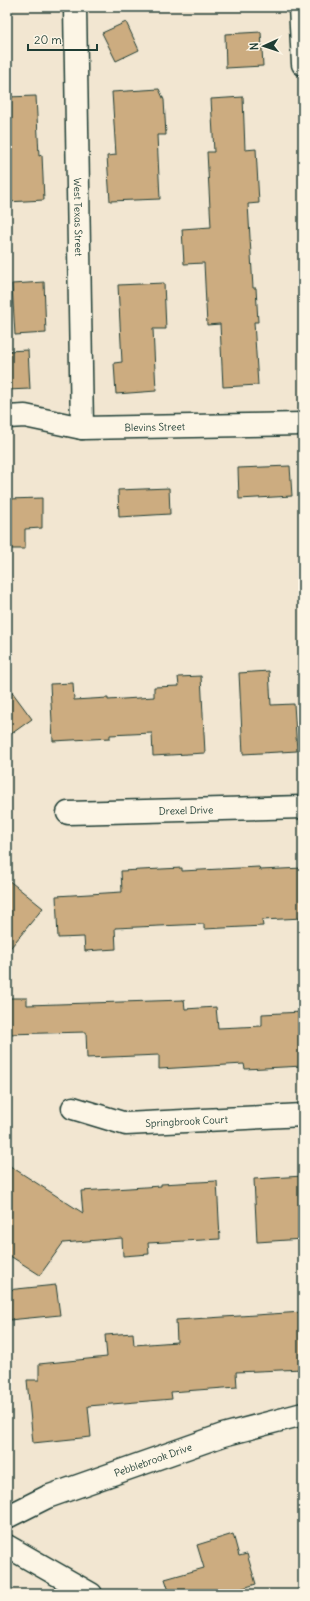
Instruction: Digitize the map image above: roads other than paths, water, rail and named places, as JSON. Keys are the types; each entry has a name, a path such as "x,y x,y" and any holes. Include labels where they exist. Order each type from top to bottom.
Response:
{"street":[{"name":"West Texas Street","path":"75,7 82,428"},
{"path":"300,7 303,64"},
{"name":"Blevins Street","path":"7,417 24,416 82,428 303,424"},
{"name":"Drexel Drive","path":"68,813 303,807"},
{"name":"Springbrook Court","path":"73,1108 126,1124 303,1115"},
{"name":"Pebblebrook Drive","path":"7,1517 47,1497 223,1435 303,1414"},
{"path":"7,1546 91,1594"}]}
